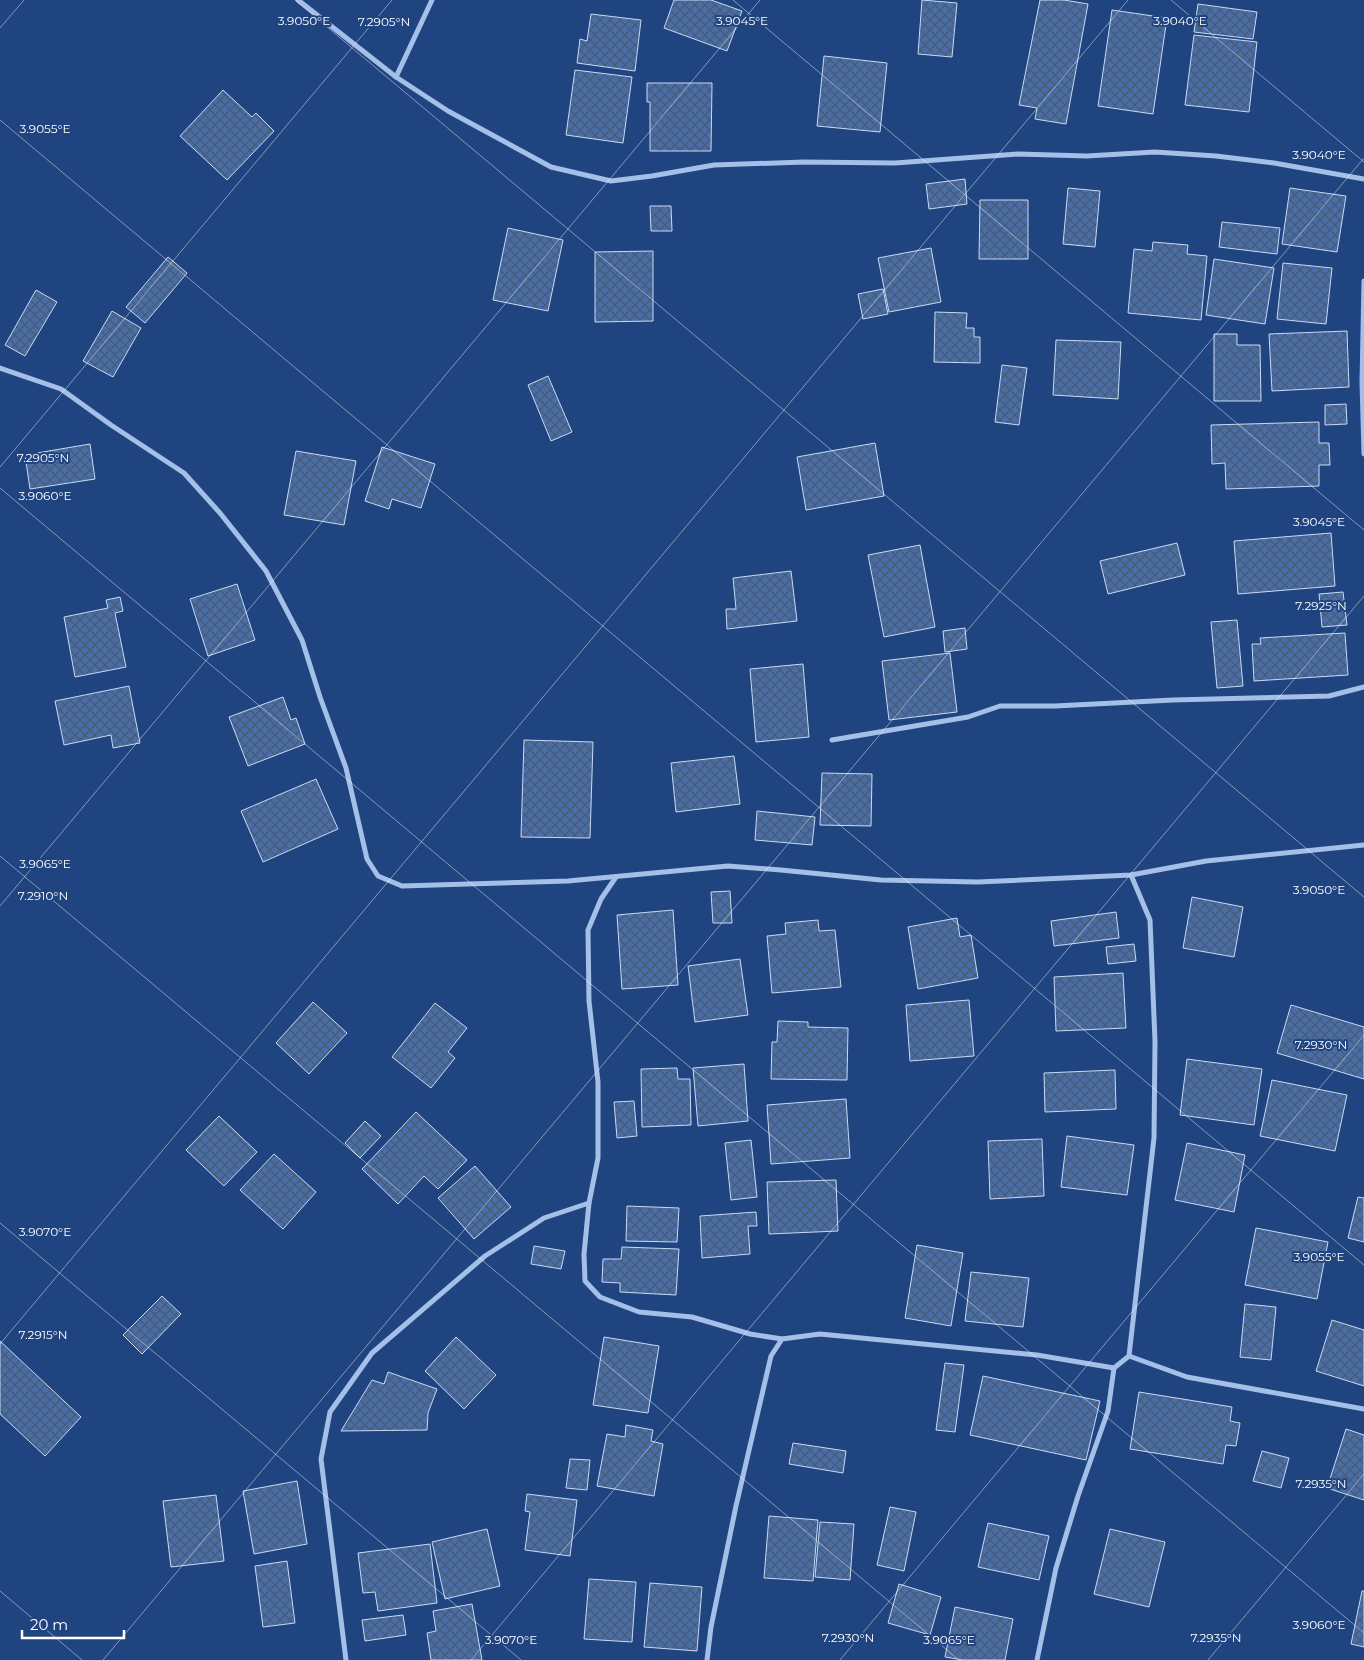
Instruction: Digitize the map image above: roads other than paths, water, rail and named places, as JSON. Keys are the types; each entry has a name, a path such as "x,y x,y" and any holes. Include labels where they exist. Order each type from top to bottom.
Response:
{"street":[{"path":"298,0 396,77 448,111 551,167 611,181 714,165 804,162 896,163 1018,154 1087,156 1154,152 1216,156 1274,163 1364,179"},
{"path":"396,77 432,0"},
{"path":"1364,281 1362,382 1364,454"},
{"path":"0,368 61,389 111,425 184,473 220,513 266,570 302,640 320,697 346,768 367,859 378,876 402,886 471,885 616,877 728,866 881,880 978,882 1131,875 1206,861 1364,845"},
{"path":"832,740 968,717 1000,706 1055,706 1172,700 1329,696 1364,687"},
{"path":"1037,1660 1056,1568 1078,1496 1108,1411 1114,1368 1129,1356 1154,1138 1155,1041 1150,920 1131,875"},
{"path":"616,877 601,899 588,930 589,1001 598,1082 598,1158 589,1203 584,1254 585,1281 600,1297 639,1312 692,1317 750,1334 782,1339 820,1334 1028,1354 1114,1368"},
{"path":"346,1660 321,1459 330,1412 372,1353 485,1256 544,1218 589,1203"},
{"path":"707,1660 711,1627 741,1487 772,1356 782,1339"},
{"path":"1129,1356 1188,1377 1364,1409"}]}
